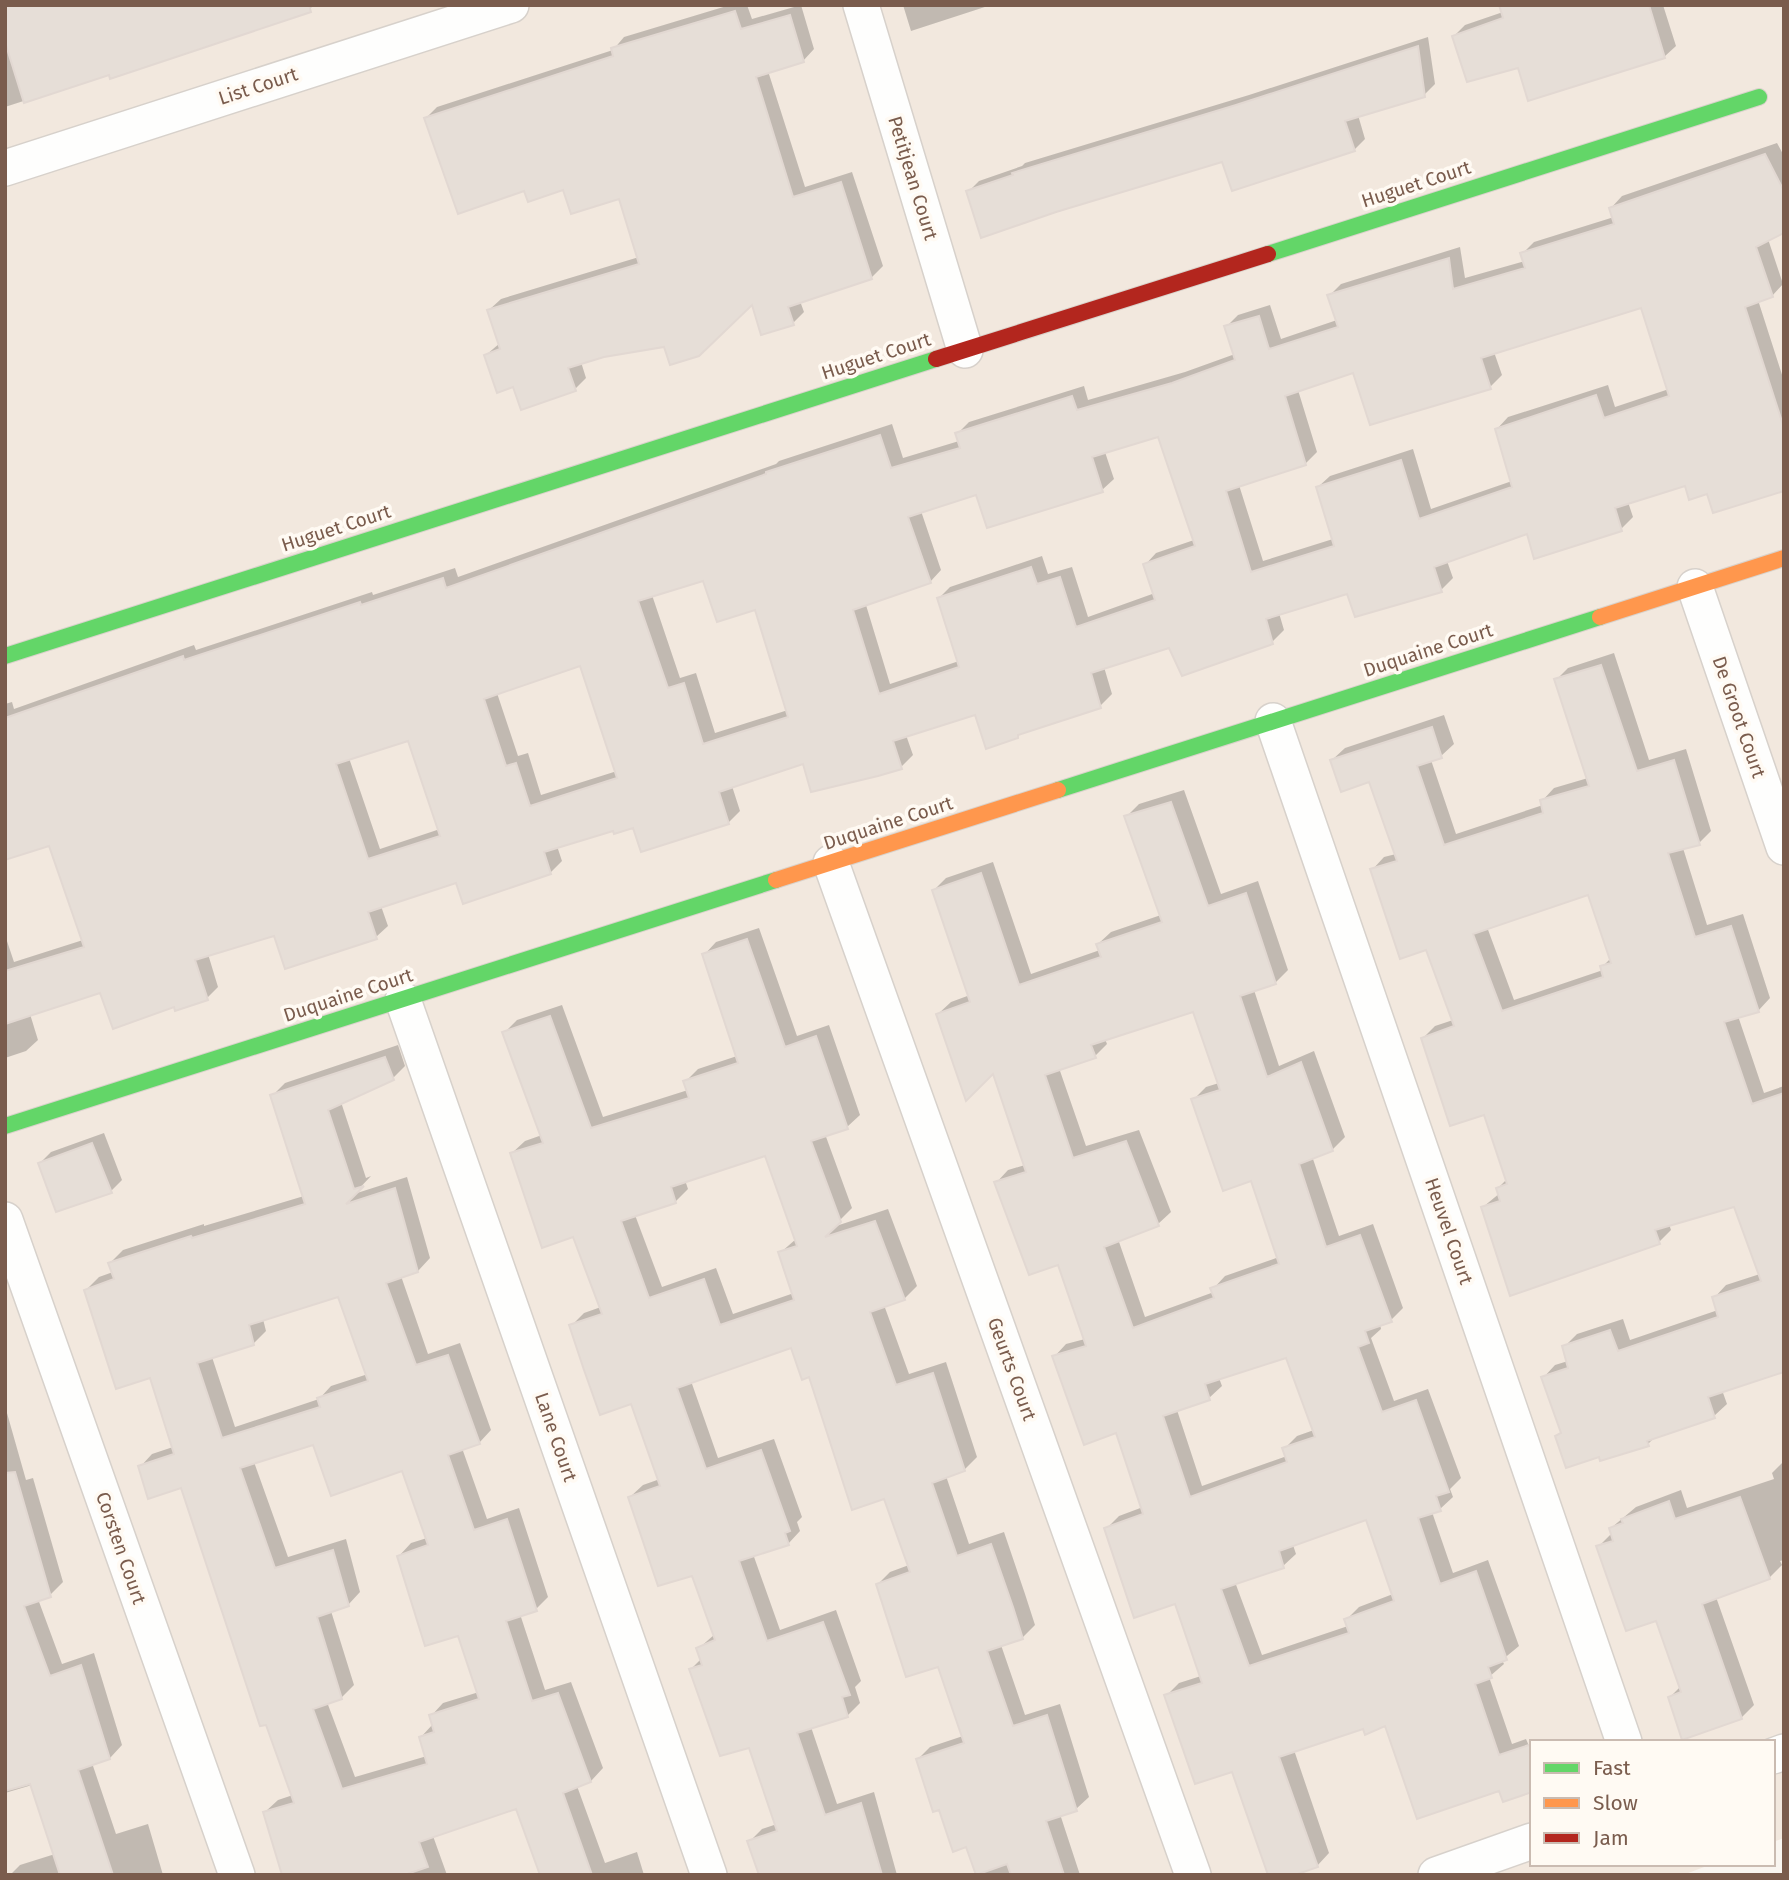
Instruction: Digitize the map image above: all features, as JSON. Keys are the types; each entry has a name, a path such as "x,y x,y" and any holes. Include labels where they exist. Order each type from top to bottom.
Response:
{"street":[{"name":"List Court","path":"5,168 511,5"},
{"name":"Petitjean Court","path":"861,5 965,350"},
{"name":"Huguet Court","path":"5,656 1759,97"},
{"name":"Duquaine Court","path":"5,1126 1784,558"},
{"name":"De Groot Court","path":"1695,587 1784,847"},
{"name":"Heuvel Court","path":"1273,721 1623,1740"},
{"name":"Geurts Court","path":"831,863 1193,1875"},
{"name":"Lane Court","path":"402,1000 709,1875"},
{"name":"Corsten Court","path":"5,1220 237,1875"},
{"path":"1436,1875 1530,1842"}],"shaded area":[{"path":"5,5 1784,5 1784,1838 1775,1841 1775,1740 1530,1740 1530,1866 1707,1866 1683,1875 5,1875"}],"building":[{"path":"5,5 309,5 311,12 110,79 109,75 24,103 5,42"},
{"path":"1499,5 1649,5 1665,58 1528,101 1518,68 1467,82 1452,36 1503,18"},
{"path":"735,11 741,29 790,15 804,62 756,77 793,197 841,182 872,279 788,307 794,325 761,335 752,305 699,356 670,365 664,347 604,357 568,368 576,391 521,410 513,387 497,393 484,355 500,349 487,310 639,264 619,199 571,214 563,190 528,202 524,191 458,214 424,118 613,56 611,48"},
{"path":"1418,46 1425,97 1345,121 1355,151 1232,191 1222,162 1056,212 981,238 966,191 1013,175 1012,173"},
{"path":"1765,154 1784,191 1784,233 1756,247 1773,297 1745,307 1784,428 1784,491 1713,513 1707,494 1689,500 1685,486 1615,508 1622,531 1534,559 1527,534 1434,567 1442,592 1355,617 1347,594 1266,619 1273,644 1182,676 1169,648 1091,673 1101,708 1018,735 1018,738 986,749 975,715 893,741 902,769 878,776 811,792 803,764 719,792 729,824 641,852 633,828 614,834 613,831 544,852 551,874 463,904 456,883 368,912 377,939 285,969 274,936 195,960 208,1000 175,1011 174,1007 113,1029 100,993 5,1024 5,971 84,947 49,846 5,860 5,718 183,656 184,660 360,602 361,605 443,578 446,588 766,472 880,435 891,468 960,448 955,433 1072,396 1077,410 1172,383 1235,360 1224,326 1259,316 1269,349 1338,327 1327,295 1449,258 1453,289 1525,268 1520,253 1614,224 1609,208","holes":["1641,308 1669,396 1604,418 1596,395 1495,429 1512,487 1419,519 1401,460 1316,487 1334,546 1251,572 1226,491 1306,465 1285,396 1353,373 1370,425 1491,389 1481,358","1158,437 1195,546 1143,564 1155,600 1076,627 1060,577 1037,584 1031,567 937,598 959,667 879,694 853,610 931,583 908,517 976,495 987,528 1103,492 1092,457","703,581 717,622 755,610 788,717 703,744 684,683 668,688 638,601","580,666 617,778 530,806 516,763 506,766 484,699","408,741 440,836 368,859 336,764"]},
{"path":"1601,665 1637,771 1674,760 1700,845 1668,853 1695,937 1731,926 1759,1012 1724,1022 1752,1104 1784,1093 1784,1372 1708,1397 1715,1418 1647,1441 1649,1446 1600,1461 1599,1457 1566,1468 1555,1436 1561,1433 1541,1377 1568,1368 1562,1346 1610,1330 1618,1351 1718,1317 1712,1297 1761,1281 1734,1207 1655,1230 1660,1244 1510,1296 1481,1207 1500,1201 1496,1188 1507,1184 1484,1115 1450,1126 1421,1038 1454,1026 1426,950 1400,959 1370,869 1397,861 1369,782 1341,792 1330,760 1432,727 1442,758 1417,766 1444,845 1543,813 1540,800 1589,786 1554,679","holes":["1588,895 1611,963 1600,966 1603,977 1502,1011 1473,934"]},
{"path":"1171,802 1208,906 1246,893 1276,984 1240,996 1267,1077 1301,1062 1333,1151 1299,1164 1326,1247 1360,1235 1392,1322 1365,1331 1369,1343 1358,1347 1382,1412 1416,1400 1449,1492 1436,1496 1441,1511 1418,1518 1440,1584 1476,1571 1507,1660 1488,1667 1492,1678 1475,1684 1499,1755 1530,1745 1530,1793 1503,1802 1499,1791 1417,1819 1385,1726 1365,1735 1363,1729 1279,1757 1318,1867 1295,1875 1268,1875 1232,1772 1195,1784 1164,1695 1202,1683 1175,1604 1134,1618 1104,1528 1143,1514 1116,1433 1084,1445 1052,1356 1086,1346 1058,1265 1029,1275 994,1182 1026,1172 993,1074 966,1101 936,1014 970,1002 932,890 981,873 1019,985 1101,957 1096,944 1162,922 1124,816","holes":["1193,1012 1220,1090 1191,1099 1223,1191 1251,1181 1279,1264 1210,1288 1214,1298 1133,1328 1104,1247 1159,1226 1126,1141 1073,1158 1045,1075 1096,1058 1091,1045","1286,1358 1315,1437 1282,1448 1287,1462 1190,1497 1163,1416 1210,1400 1205,1384","1366,1520 1394,1601 1344,1619 1349,1633 1249,1666 1221,1589 1284,1568 1279,1551"]},
{"path":"747,939 785,1047 816,1036 848,1129 811,1141 841,1222 825,1237 875,1221 905,1300 870,1312 896,1385 933,1373 965,1471 932,1483 957,1556 991,1544 1013,1607 1023,1639 987,1651 1013,1726 1047,1715 1077,1811 1046,1821 1064,1875 1011,1875 1007,1864 976,1875 966,1847 953,1852 939,1810 933,1812 916,1759 964,1743 938,1667 906,1677 876,1584 910,1572 884,1499 852,1510 809,1377 802,1380 791,1348 677,1388 706,1469 761,1450 790,1531 785,1533 789,1545 739,1561 767,1641 823,1622 850,1695 842,1697 848,1717 797,1733 825,1815 861,1803 882,1875 759,1875 747,1841 777,1831 749,1748 720,1756 689,1669 702,1665 696,1648 715,1640 692,1576 658,1586 628,1497 660,1486 631,1404 600,1415 584,1370 569,1325 602,1314 573,1237 542,1248 510,1153 543,1143 502,1032 550,1016 591,1128 689,1098 683,1081 738,1063 702,954","holes":["765,1156 797,1246 778,1252 794,1300 720,1325 704,1279 649,1298 621,1221 676,1203 671,1187"]},
{"path":"385,1057 394,1080 328,1110 354,1189 364,1186 346,1204 395,1188 418,1272 386,1283 416,1365 448,1355 480,1444 448,1455 474,1530 507,1519 537,1611 506,1621 532,1701 558,1693 591,1782 563,1793 592,1875 540,1875 516,1809 419,1842 428,1867 404,1875 282,1875 263,1812 294,1803 266,1725 260,1726 181,1488 148,1499 138,1466 174,1454 150,1378 116,1389 84,1290 114,1279 108,1263 305,1204 270,1095","holes":["338,1297 368,1381 317,1398 320,1407 222,1438 197,1363 254,1345 249,1325","313,1445 331,1496 402,1471 428,1545 397,1556 425,1646 458,1636 479,1699 429,1715 434,1732 419,1737 427,1764 342,1789 313,1709 342,1699 317,1617 349,1606 333,1550 275,1568 240,1468"]},
{"path":"92,1143 112,1193 56,1212 38,1163"},
{"path":"15,1472 51,1597 24,1606 50,1676 81,1665 110,1759 78,1770 113,1875 60,1875 30,1784 5,1791 5,1473"},
{"path":"1740,1497 1770,1579 1702,1604 1742,1719 1682,1740 1668,1697 1681,1692 1656,1621 1626,1631 1596,1546 1613,1541 1609,1528 1623,1523 1621,1519 1669,1501 1675,1519"}],"traffic: fast":[{"path":"1268,254 1759,97"},
{"path":"5,656 936,359"},
{"path":"1058,790 1600,617"},
{"path":"5,1126 776,880"}],"traffic: slow":[{"path":"1600,617 1784,558"},
{"path":"776,880 1058,790"}],"traffic: jam":[{"path":"936,359 1268,254"}]}
